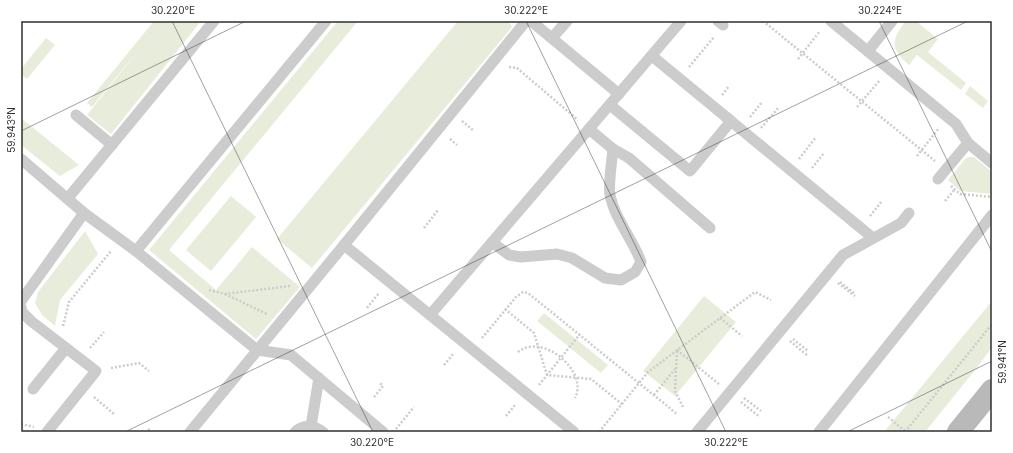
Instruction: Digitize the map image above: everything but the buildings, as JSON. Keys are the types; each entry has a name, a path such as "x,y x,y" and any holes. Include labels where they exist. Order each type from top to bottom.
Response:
{"main road":[{"path":"958,432 992,390"}],"lane":[{"path":"68,198 214,21"},
{"path":"136,251 326,21"},
{"path":"190,432 526,21"},
{"path":"531,21 619,94"},
{"path":"552,38 567,21"},
{"path":"430,315 681,21"},
{"path":"831,21 956,124 968,143 992,163"},
{"path":"868,51 892,21"},
{"path":"652,56 874,238"},
{"path":"610,105 690,171 731,121"},
{"path":"76,115 112,145"},
{"path":"589,129 613,149 629,158 710,228"},
{"path":"939,178 968,143"},
{"path":"492,242 509,255 521,257 558,254 572,258 605,278 621,280 636,272 641,262 637,250 615,212 609,194 613,149"},
{"path":"21,159 84,213 136,251 258,350 292,355 383,432"},
{"path":"21,301 84,213"},
{"path":"697,432 844,255 901,223 909,213"},
{"path":"819,432 992,215"},
{"path":"344,245 574,432"},
{"path":"21,307 22,312 96,371 47,432"},
{"path":"33,389 63,345"},
{"path":"311,426 319,378"},
{"path":"295,432 304,426 318,428 323,432"}],"path":[{"path":"763,21 930,157"},
{"path":"679,79 720,23"},
{"path":"798,59 821,31"},
{"path":"505,69 511,66 517,68 567,110"},
{"path":"857,107 889,69"},
{"path":"740,129 762,102"},
{"path":"752,139 779,107"},
{"path":"917,156 948,117"},
{"path":"790,169 816,137"},
{"path":"802,180 824,153"},
{"path":"939,178 960,194 992,197"},
{"path":"945,201 955,189"},
{"path":"860,228 882,201"},
{"path":"424,228 438,210"},
{"path":"63,345 69,302 120,240"},
{"path":"828,274 855,296"},
{"path":"174,282 225,294 281,321"},
{"path":"367,308 389,282"},
{"path":"225,294 311,284"},
{"path":"599,432 648,372 755,292 772,300"},
{"path":"472,349 519,294 528,293 677,414"},
{"path":"505,309 534,332 547,375"},
{"path":"720,318 742,336"},
{"path":"888,417 905,432 992,324"},
{"path":"780,331 808,351"},
{"path":"780,331 808,356"},
{"path":"81,359 104,332"},
{"path":"530,396 580,334"},
{"path":"518,352 522,348 528,346 538,347 553,352 561,358 576,378 579,387 576,398"},
{"path":"677,350 675,391 683,406"},
{"path":"677,350 708,376"},
{"path":"96,371 139,363 149,371"},
{"path":"654,395 676,368"},
{"path":"547,375 591,379 622,404"},
{"path":"374,397 383,386 380,383"},
{"path":"83,388 114,414"},
{"path":"731,391 761,411"},
{"path":"731,391 760,417"},
{"path":"403,421 414,407"},
{"path":"148,429 152,432"}],"green space":[{"path":"154,21 201,21 111,134 87,115 142,46 92,107 87,103"},
{"path":"338,21 358,21 169,250 216,290 252,247 300,287 256,339 149,250"},
{"path":"458,21 509,21 512,27 312,268 277,239"},
{"path":"906,21 916,21 938,39 928,52 966,83 961,90 917,55 909,65 898,54 895,39 897,33"},
{"path":"46,38 55,45 27,79 21,74 21,69"},
{"path":"970,86 988,101 983,108 965,94"},
{"path":"21,118 79,165 60,176 21,145"},
{"path":"974,157 992,172 992,194 960,191 948,180 966,158"},
{"path":"231,196 256,217 211,271 186,250"},
{"path":"85,231 98,254 60,300 55,326 42,315 35,303 38,292"},
{"path":"704,296 736,322 675,396 643,371"},
{"path":"992,301 992,347 925,432 884,432"},
{"path":"544,313 608,365 601,373 537,321"}]}
